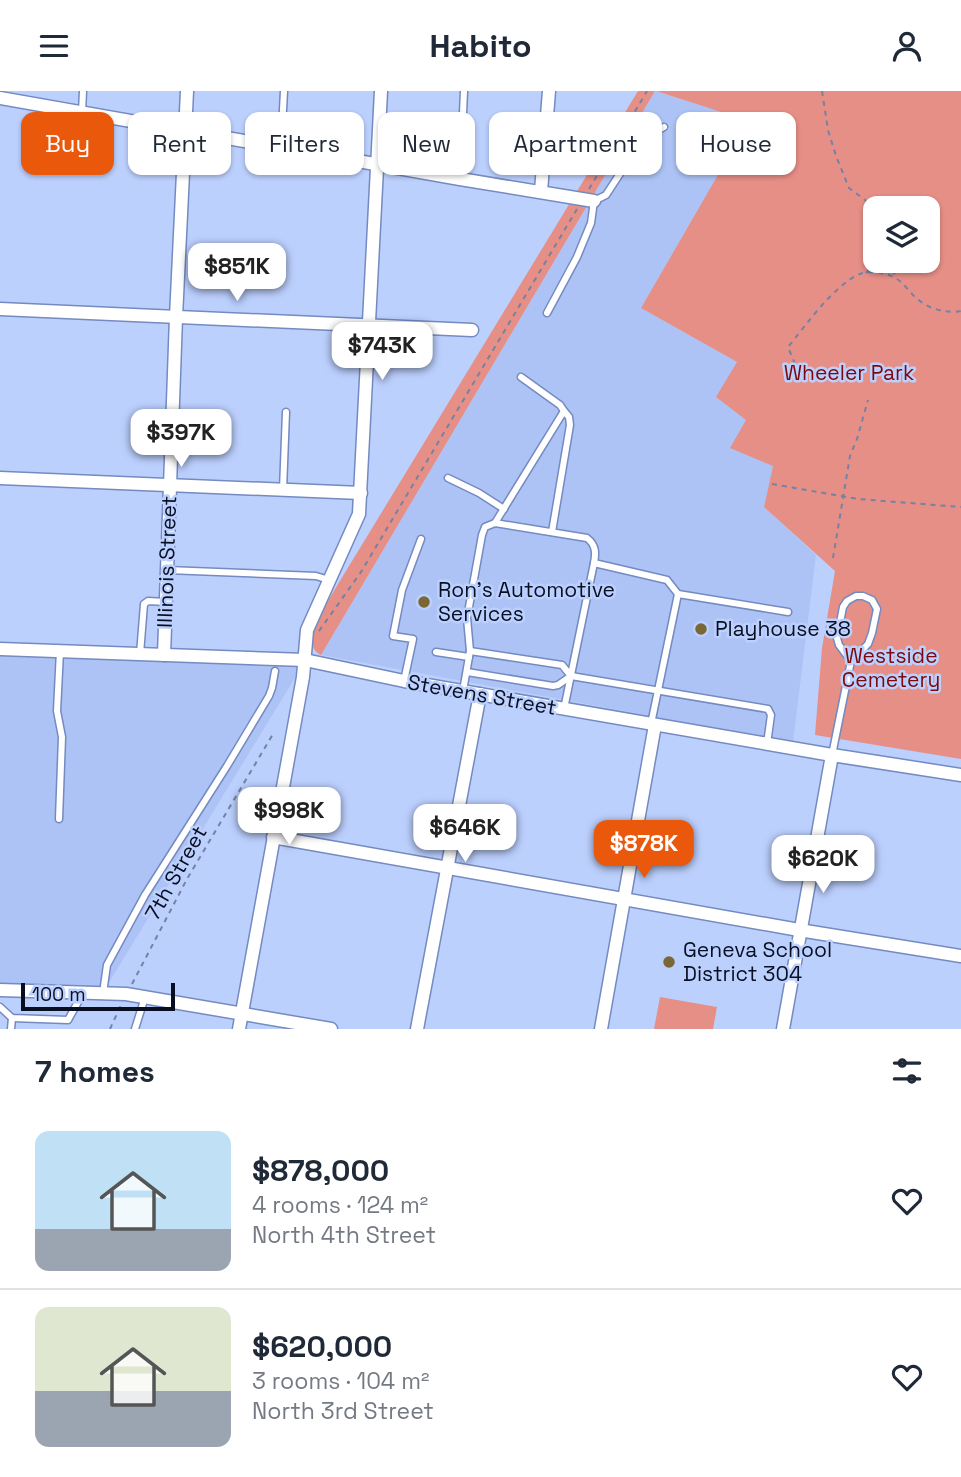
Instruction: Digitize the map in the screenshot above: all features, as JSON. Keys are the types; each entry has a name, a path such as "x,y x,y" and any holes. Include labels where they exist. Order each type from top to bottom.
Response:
{"street":[{"name":"Illinois Street","path":"186,112 187,91"},
{"path":"380,112 381,91"},
{"path":"541,191 548,91"},
{"path":"0,98 82,112"},
{"path":"239,1029 305,660 306,631 359,514 378,164 364,162"},
{"name":"Illinois Street","path":"164,655 183,175"},
{"path":"438,175 589,200"},
{"path":"0,309 472,330"},
{"path":"0,478 360,493"},
{"name":"Stevens Street","path":"0,649 305,660 404,681 653,725 961,775"},
{"path":"417,1029 480,694"},
{"path":"601,1029 653,725"},
{"path":"782,1029 832,755"},
{"path":"273,837 961,956"},
{"path":"0,990 145,996 331,1029"}],"lane":[{"path":"82,112 83,91"},
{"path":"283,112 284,91"},
{"path":"460,179 464,91"},
{"path":"547,313 577,257 591,223 589,200 606,195 642,140 664,127"},
{"path":"521,377 560,405 569,417 570,425 552,532"},
{"path":"495,523 565,411"},
{"path":"283,490 286,412"},
{"path":"448,478 504,509"},
{"path":"463,691 470,654 467,618 485,527 495,523 587,538 593,542 595,549 594,563 564,709"},
{"path":"404,681 413,639 393,636 402,590 421,539"},
{"path":"594,563 667,580 678,594 788,613"},
{"path":"167,570 316,576 329,580"},
{"path":"653,725 678,594"},
{"path":"832,755 851,661 868,644 873,633 877,609 872,600 863,596 856,596 843,607 837,638 851,661"},
{"path":"140,654 144,604 148,601 166,602"},
{"path":"59,819 62,737 57,711 60,651"},
{"path":"436,652 562,665 571,677"},
{"path":"103,993 107,965 145,895 228,766 269,696 275,671"},
{"path":"467,671 553,686 571,677 768,709 771,715 767,744"},
{"path":"64,1029 83,993"},
{"path":"135,1029 145,996"},
{"path":"0,1007 12,1018 68,1020"},
{"path":"11,1029 12,1018"}],"path":[{"path":"305,637 313,638 319,632 360,572 589,200 648,91"},
{"path":"822,91 828,130 836,156 849,188 863,198"},
{"path":"795,364 788,347 839,288 866,273 885,274 897,279"},
{"path":"894,273 922,303 939,309 961,311"},
{"path":"833,558 850,456 868,400"},
{"path":"772,484 844,496 961,507"},
{"name":"7th Street","path":"110,1029 187,879 273,734"}],"shaded area":[{"path":"655,91 721,112 676,112 676,175 718,175 641,308 737,362 746,420 773,466 764,507 816,555 793,742 321,655 605,175 662,175 662,112 643,112"},
{"path":"0,655 301,668 105,989 0,985"}],"green space":[{"path":"638,91 655,91 643,112 625,112"},
{"name":"Wheeler Park","path":"656,91 961,91 961,759 815,735 822,648 835,571 764,507 773,466 730,448 746,420 716,397 737,362 641,308 718,175 796,175 796,112 721,112"},
{"path":"587,175 605,175 321,655 316,652 312,643 318,617"},
{"path":"660,997 717,1007 713,1029 654,1029"}],"place":[{"name":"Ron's Automotive Services","path":"424,602"},
{"name":"Playhouse 38","path":"701,629"},
{"name":"Geneva School District 304","path":"669,962"}],"park label":[{"name":"Westside Cemetery","path":"891,668"}]}
